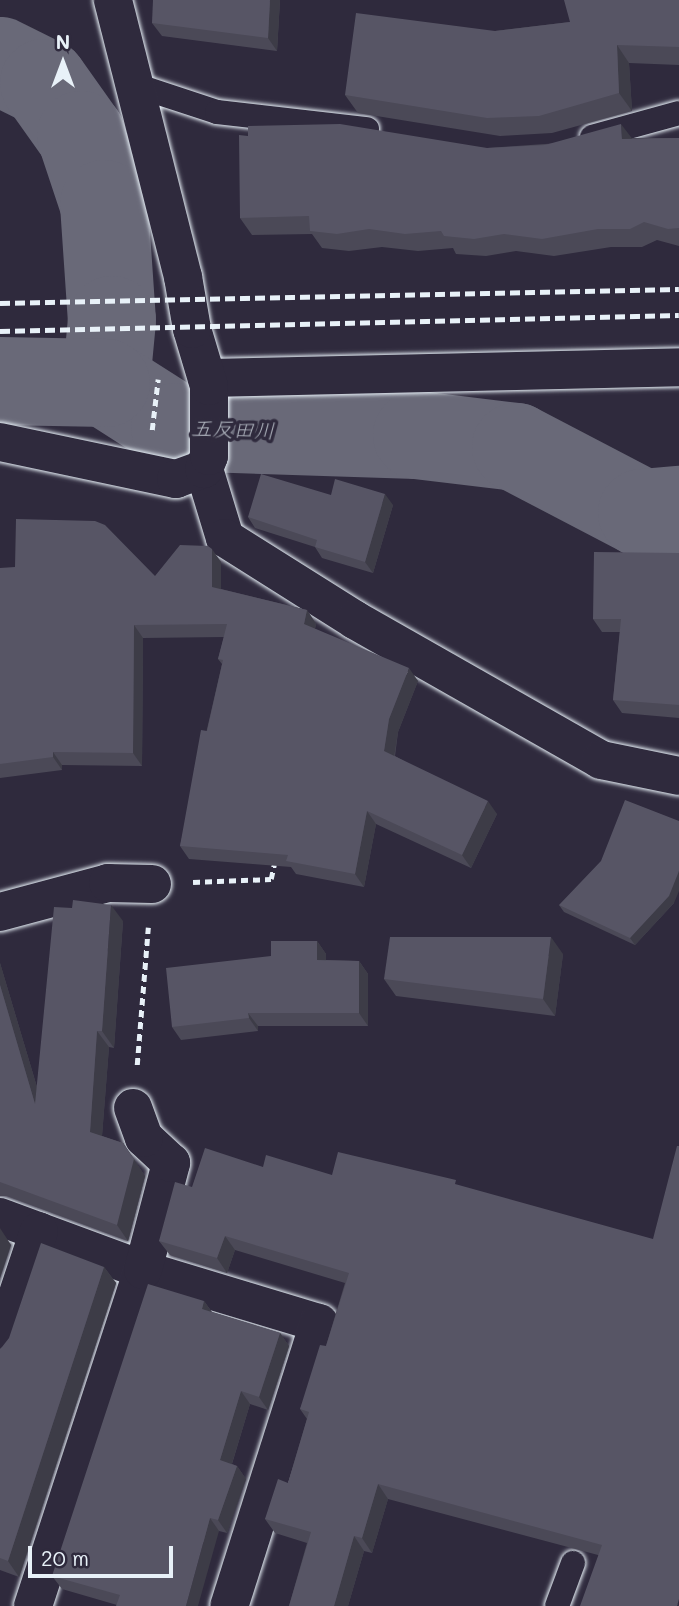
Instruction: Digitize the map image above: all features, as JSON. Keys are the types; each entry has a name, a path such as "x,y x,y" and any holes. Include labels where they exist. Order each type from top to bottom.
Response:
{"street":[{"path":"113,0 208,382 206,462 225,538 355,620 601,761 679,776"},
{"path":"208,382 679,367"},
{"path":"0,443 176,479 206,462"},
{"path":"0,912 108,883 152,884"},
{"path":"33,1606 143,1270 171,1163 144,1139 133,1108"},
{"path":"0,1217 143,1270 319,1323 229,1606"},
{"path":"0,1347 39,1231"}],"lane":[{"path":"135,85 217,112 392,133"},
{"path":"567,144 679,113"},
{"path":"557,1606 573,1563"}],"path":[{"path":"152,432 160,369"},
{"path":"133,1108 152,884 271,879 277,853"}],"building":[{"path":"153,0 270,0 268,38 152,23"},
{"path":"564,0 679,0 679,47 617,45 619,93 539,116 487,118 345,95 356,13 495,31 570,22"},
{"path":"340,124 487,148 545,145 621,124 622,139 679,138 679,228 668,229 644,222 630,229 598,229 542,239 504,234 474,239 444,236 441,231 405,234 369,229 337,234 310,231 309,216 240,218 239,135 248,136 248,126"},
{"path":"261,474 331,495 335,479 385,494 365,562 315,547 317,540 248,517"},
{"path":"16,519 95,521 105,525 155,576 180,545 208,546 212,549 212,587 307,610 304,624 409,668 389,719 384,751 488,801 462,855 367,811 355,874 286,861 288,855 180,846 201,730 207,731 223,660 218,659 227,624 134,625 133,753 53,752 53,757 0,764 0,568 15,567"},
{"path":"594,552 679,553 679,705 613,700 621,619 593,619"},
{"path":"625,800 679,821 679,871 669,896 630,938 559,905 601,861"},
{"path":"73,900 111,905 102,1031 97,1031 90,1132 123,1143 134,1159 117,1225 0,1182 0,985 35,1104 54,907 72,908"},
{"path":"390,937 551,937 543,999 384,979"},
{"path":"271,941 317,941 317,960 359,961 359,1013 248,1013 249,1018 172,1027 166,968 271,956"},
{"path":"677,1146 677,1606 580,1606 602,1545 378,1484 362,1538 354,1536 334,1606 289,1606 311,1532 265,1519 278,1479 288,1483 309,1412 300,1409 320,1345 326,1346 349,1273 225,1236 217,1258 159,1241 175,1182 192,1187 205,1148 263,1167 266,1155 332,1175 338,1152 456,1180 455,1184 653,1239"},
{"path":"41,1243 104,1267 8,1561 0,1558 0,1349 9,1338"},
{"path":"148,1284 204,1301 202,1309 280,1333 259,1397 241,1391 220,1460 237,1466 218,1520 210,1518 186,1606 116,1606 120,1595 52,1576"}],"waterway":[{"name":"五反田川","path":"0,61 44,83 81,135 104,204 112,320 106,383 175,427 417,435 516,447 642,513 679,510"},
{"path":"0,381 106,383"}],"railway":[{"path":"0,303 679,289"},
{"path":"0,331 679,315"}]}
